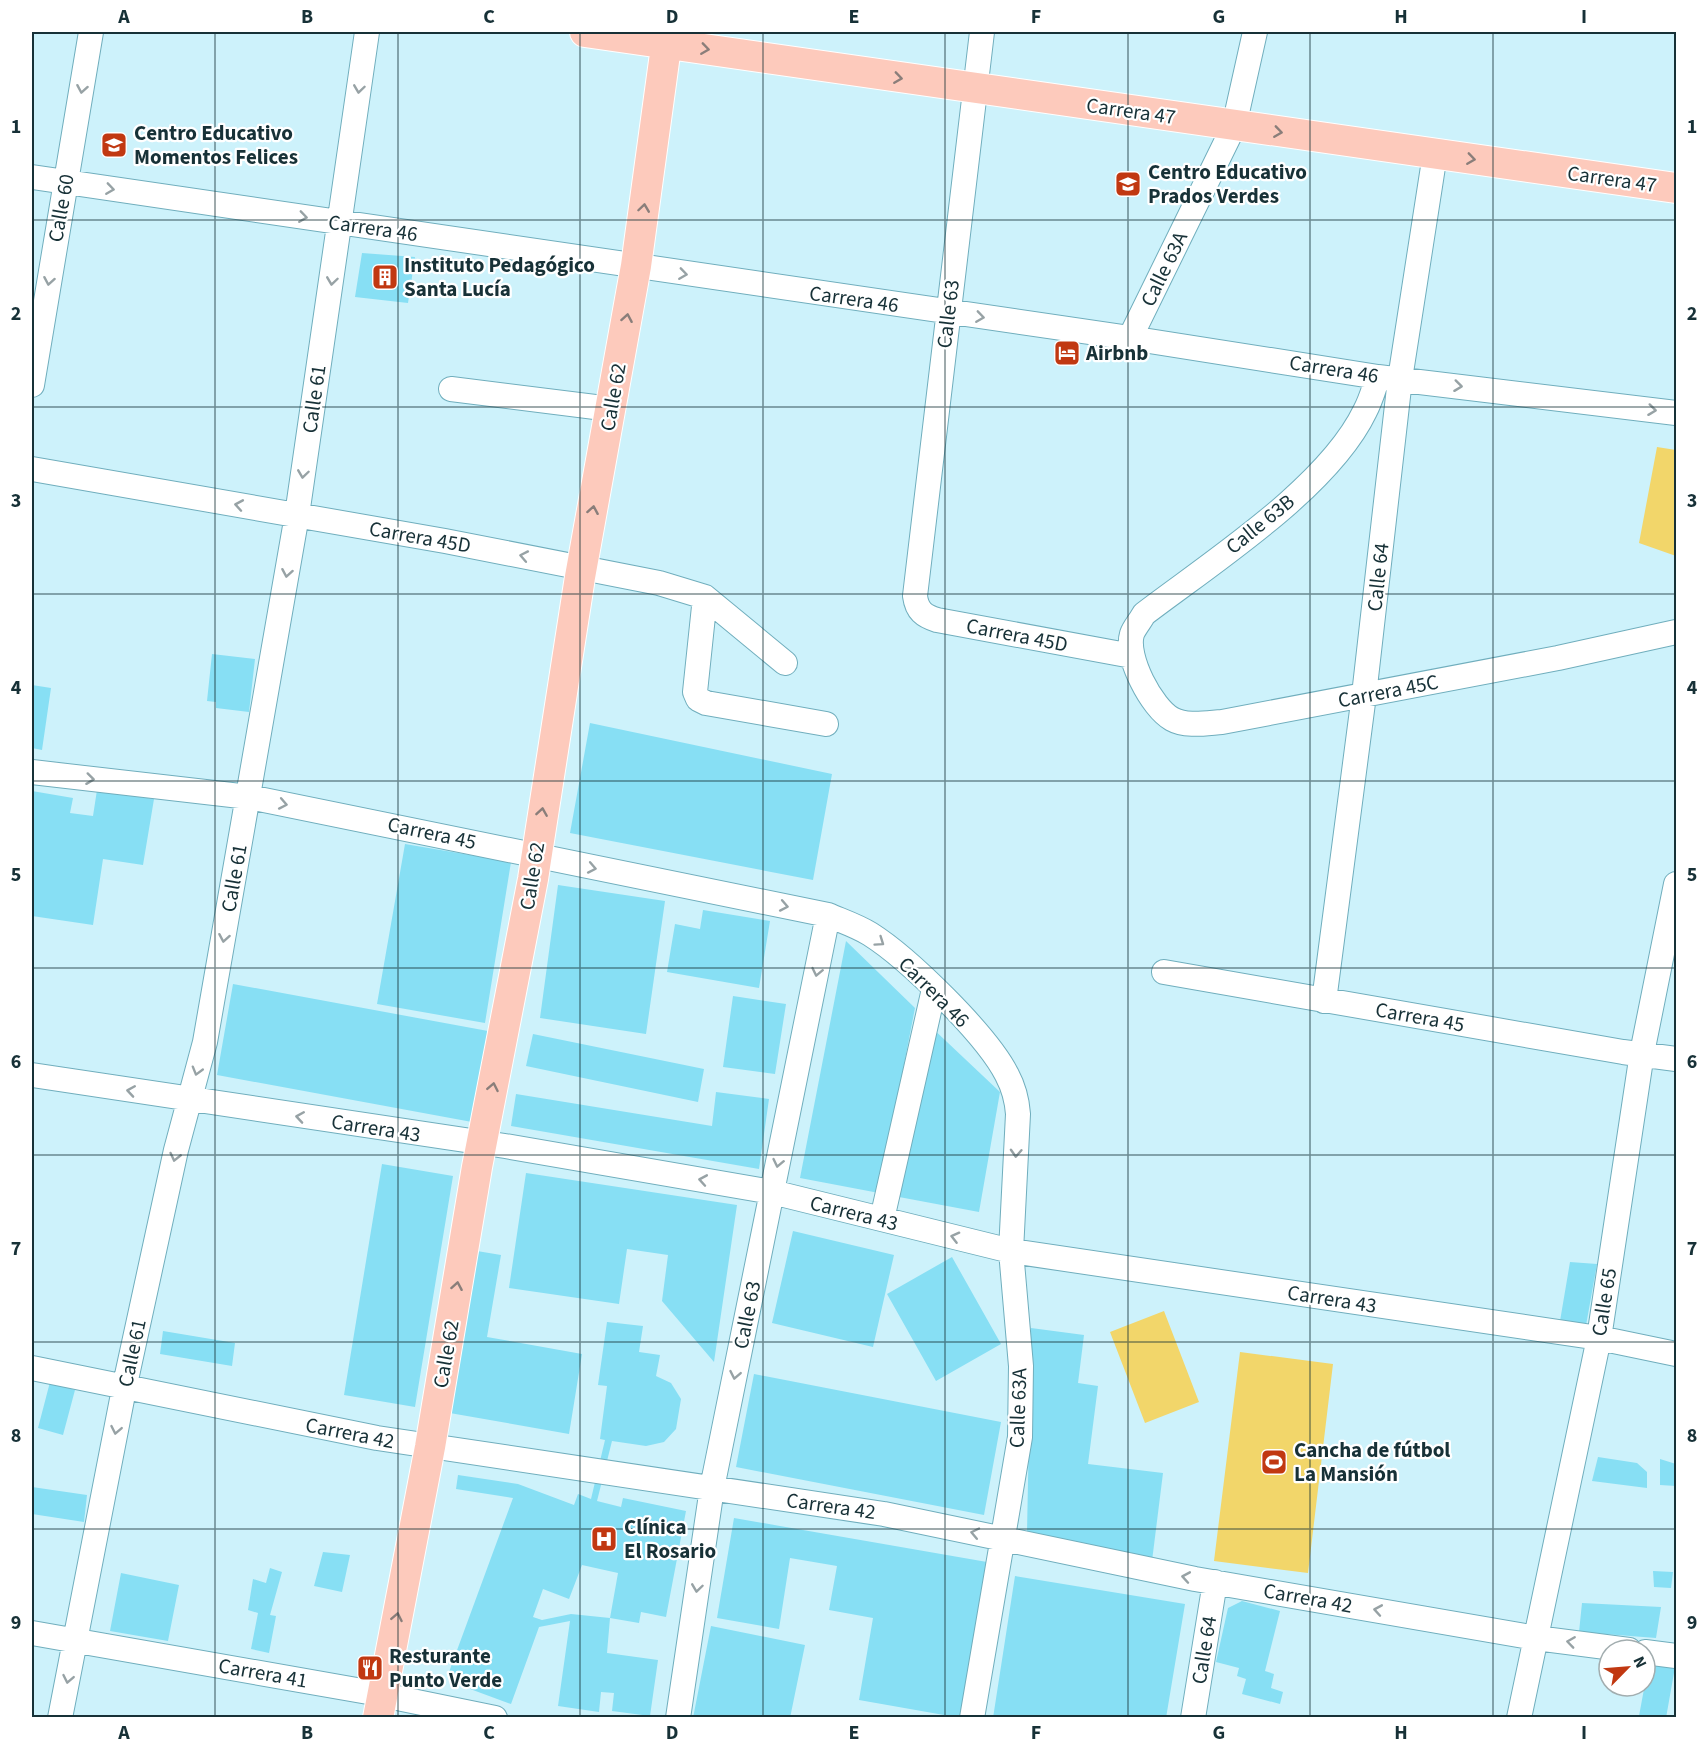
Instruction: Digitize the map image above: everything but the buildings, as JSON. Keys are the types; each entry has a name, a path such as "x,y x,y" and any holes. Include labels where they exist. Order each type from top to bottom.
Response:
{"main road":[{"name":"Carrera 47","path":"585,32 667,38 975,90 1677,188"},
{"name":"Calle 62","path":"380,1706 430,1448 482,1144 535,857 582,567 636,266 667,38"}],"street":[{"name":"Calle 60","path":"32,386 92,32"},
{"name":"Calle 61","path":"60,1718 124,1389 189,1100 205,1042 297,515 367,32"},
{"name":"Calle 63","path":"915,596 982,32"},
{"name":"Calle 63A","path":"1130,338 1234,126 1255,32"},
{"name":"Calle 64","path":"1324,1001 1364,695 1389,378 1435,154"},
{"name":"Carrera 46","path":"32,177 1389,378 1677,413"},
{"name":"Calle 63B","path":"1132,656 1132,634 1144,615 1270,518 1312,482 1339,451 1389,378"},
{"path":"451,389 611,409"},
{"name":"Carrera 45D","path":"32,469 297,515 659,583 705,597 785,663"},
{"name":"Carrera 45D","path":"915,596 916,606 925,616 937,620 1132,656"},
{"path":"705,597 695,692 698,699 706,703 826,724"},
{"name":"Carrera 45C","path":"1132,656 1143,683 1156,704 1172,719 1194,724 1222,722 1364,695 1558,658 1677,632"},
{"name":"Carrera 45","path":"32,772 249,797 828,915"},
{"name":"Calle 65","path":"1519,1718 1599,1338 1642,1053 1677,884"},
{"name":"Carrera 46","path":"828,915 868,933 896,953 934,989 993,1054 1006,1073 1016,1095"},
{"name":"Calle 63","path":"678,1718 712,1488 828,915"},
{"name":"Carrera 45","path":"1164,972 1324,1001 1677,1059"},
{"path":"882,1219 934,989"},
{"name":"Carrera 43","path":"32,1075 482,1144 772,1192 1011,1251 1599,1338 1677,1354"},
{"name":"Calle 63A","path":"972,1718 1020,1437 1022,1403 1011,1251 1018,1114 1016,1095"},
{"name":"Carrera 42","path":"32,1368 124,1389 430,1448 884,1514 1215,1582 1536,1638 1597,1646"},
{"name":"Calle 64","path":"1193,1718 1215,1582"},
{"name":"Carrera 41","path":"32,1633 75,1640 380,1706 495,1718"},
{"path":"1657,1654 1677,1656"}],"shaded area":[{"path":"1657,447 1676,450 1676,556 1639,543"},
{"path":"1164,1311 1199,1402 1145,1423 1110,1332"},
{"name":"Cancha de fútbol La Mansión","path":"1240,1352 1333,1364 1308,1573 1214,1561"}],"place":[{"name":"Centro Educativo Momentos Felices","path":"114,145"},
{"name":"Centro Educativo Prados Verdes","path":"1128,184"},
{"name":"Instituto Pedagógico Santa Lucía","path":"385,277"},
{"name":"Airbnb","path":"1067,353"},
{"name":"Cancha de fútbol La Mansión","path":"1274,1462"},
{"name":"Clínica El Rosario","path":"604,1539"},
{"name":"Resturante Punto Verde","path":"370,1668"}]}
